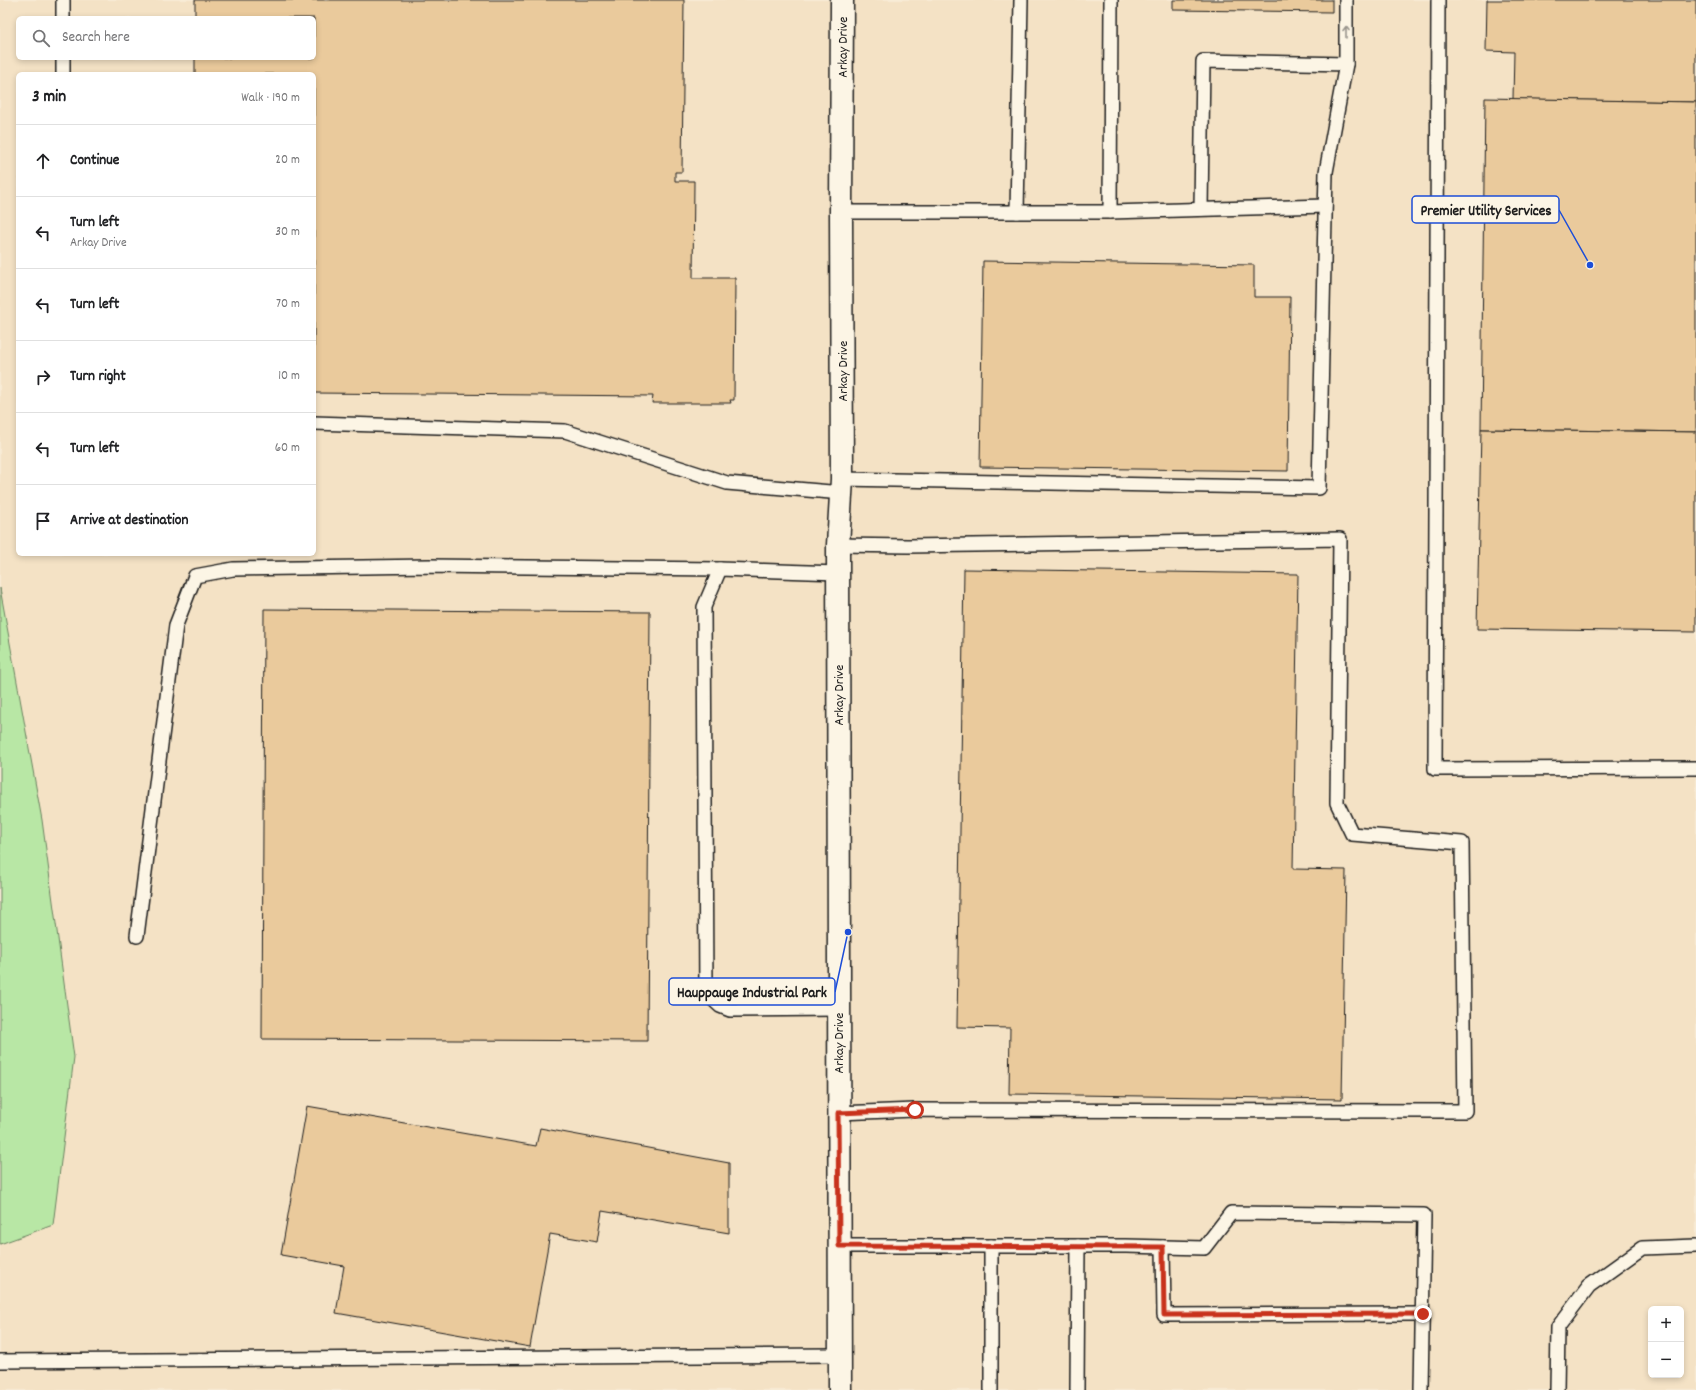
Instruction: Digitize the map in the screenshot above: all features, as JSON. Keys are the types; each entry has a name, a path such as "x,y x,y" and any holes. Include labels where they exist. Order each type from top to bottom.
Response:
{"street":[{"name":"Arkay Drive","path":"840,1390 838,1113 838,545 842,486 842,0"}],"lane":[{"path":"63,0 63,16"},
{"path":"1017,212 1021,0"},
{"path":"1110,212 1111,0"},
{"path":"316,423 564,431 728,483 842,486 1319,488 1326,172 1346,64 1346,0"},
{"path":"1438,0 1435,769 1696,768"},
{"path":"63,60 63,72"},
{"path":"1201,209 1203,60 1346,64"},
{"path":"841,212 1110,212 1325,206"},
{"path":"838,545 908,546 1340,539 1337,803 1352,834 1462,843 1465,1111 915,1110 838,1113"},
{"path":"137,936 176,625 195,576 233,569 429,566 720,569 838,573"},
{"path":"720,569 704,607 706,993 720,1006 730,1010 838,1009"},
{"path":"839,1246 1078,1246 1204,1248 1231,1213 1424,1215 1421,1390"},
{"path":"991,1246 991,1390"},
{"path":"1077,1390 1078,1246"},
{"path":"1557,1390 1558,1327 1589,1286 1642,1248 1696,1246"},
{"path":"1163,1247 1164,1315 1423,1314"},
{"path":"0,1361 840,1355"}],"shaded area":[{"path":"0,0 1696,0 1696,1390 0,1390"}],"green space":[{"path":"0,588 42,820 74,1057 53,1225 0,1244"}],"building":[{"path":"195,0 684,0 682,172 675,172 675,181 694,181 693,278 735,278 734,400 730,400 731,403 652,403 653,396 316,393 316,72 195,72 195,60 316,60 316,16 195,16"},
{"path":"1173,0 1332,0 1332,12 1173,10"},
{"path":"1487,0 1696,0 1696,102 1513,99 1514,52 1486,51"},
{"path":"1485,98 1696,102 1696,432 1481,429"},
{"path":"983,261 1254,265 1254,297 1290,297 1288,471 980,467"},
{"path":"1481,429 1696,432 1696,632 1477,629"},
{"path":"964,569 1298,574 1293,869 1346,870 1342,1099 1009,1094 1010,1028 957,1027"},
{"path":"264,609 650,612 647,1041 262,1039"},
{"path":"307,1106 536,1146 540,1128 729,1163 729,1233 602,1211 597,1242 550,1234 530,1347 336,1313 344,1266 281,1255"}],"place":[{"name":"Premier Utility Services","path":"1590,265"},
{"name":"Hauppauge Industrial Park","path":"848,932"}],"route":[{"path":"915,1110 838,1113 839,1246 1163,1247 1164,1315 1423,1314"}]}
